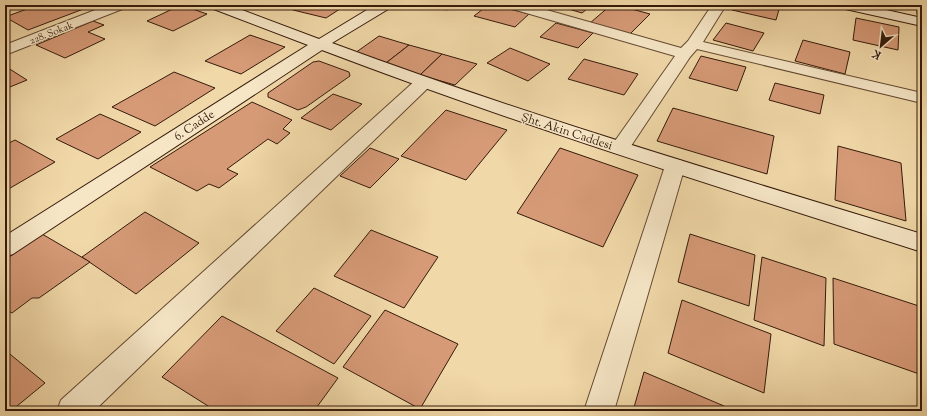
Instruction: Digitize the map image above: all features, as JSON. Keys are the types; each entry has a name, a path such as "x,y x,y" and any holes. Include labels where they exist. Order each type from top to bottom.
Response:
{"street":[{"name":"228. Sokak","path":"5,50 120,5"},
{"name":"Şht. Akin Caddesi","path":"216,5 423,83 675,166 922,243"},
{"name":"6. Cadde","path":"6,244 319,45 385,5"},
{"path":"514,5 689,49 922,98"},
{"path":"620,148 719,5"},
{"path":"846,5 922,22"},
{"path":"72,411 423,83"},
{"path":"599,411 675,166"}],"building":[{"path":"38,5 94,5 28,30 5,17"},
{"path":"181,5 207,14 173,31 147,21"},
{"path":"300,5 346,5 326,18 293,10"},
{"path":"426,5 453,5 447,10"},
{"path":"488,5 495,5 529,14 515,27 474,16"},
{"path":"555,5 592,5 582,13"},
{"path":"611,5 617,5 650,14 629,35 590,23"},
{"path":"734,5 780,6 776,20 732,10"},
{"path":"917,5 922,5 922,15 917,14"},
{"path":"856,18 899,27 898,50 853,40"},
{"path":"93,21 104,25 88,32 105,39 65,58 36,45"},
{"path":"556,23 593,33 578,48 540,37"},
{"path":"726,23 764,33 753,51 713,40"},
{"path":"250,35 285,47 241,74 205,61"},
{"path":"379,36 409,45 386,63 355,53"},
{"path":"803,40 850,52 845,74 795,61"},
{"path":"409,45 442,54 420,75 386,63"},
{"path":"510,48 550,64 528,81 487,63"},
{"path":"442,54 477,64 455,85 420,75"},
{"path":"701,56 746,67 737,91 689,78"},
{"path":"584,59 638,74 624,95 568,79"},
{"path":"319,61 349,72 350,76 306,107 298,110 268,97 268,93 313,62"},
{"path":"5,66 27,80 5,89"},
{"path":"174,72 215,88 155,126 112,107"},
{"path":"775,83 824,95 820,114 769,100"},
{"path":"333,94 362,104 331,130 301,118"},
{"path":"252,102 292,120 283,129 290,133 277,144 268,139 227,169 238,174 219,188 209,184 197,191 150,167"},
{"path":"673,108 774,136 767,174 657,141"},
{"path":"446,110 507,130 466,180 401,156"},
{"path":"100,114 141,132 98,159 56,139"},
{"path":"15,140 55,162 5,191 5,145"},
{"path":"838,146 901,163 906,221 835,200"},
{"path":"370,148 399,159 370,188 340,176"},
{"path":"560,148 638,175 603,247 517,213"},
{"path":"145,212 199,243 136,294 82,257"},
{"path":"371,230 438,257 404,308 334,276"},
{"path":"42,234 90,262 39,298 32,298 12,313 5,309 5,260"},
{"path":"690,234 755,255 749,306 678,282"},
{"path":"762,257 826,278 824,346 754,320"},
{"path":"833,278 922,307 922,375 834,344"},
{"path":"314,288 371,316 334,364 276,331"},
{"path":"682,300 771,334 764,393 668,353"},
{"path":"385,310 458,344 420,409 343,367"},
{"path":"222,316 338,378 314,411 216,411 162,377"},
{"path":"5,350 45,383 11,411 5,411"},
{"path":"644,372 724,406 723,411 633,411"}]}
